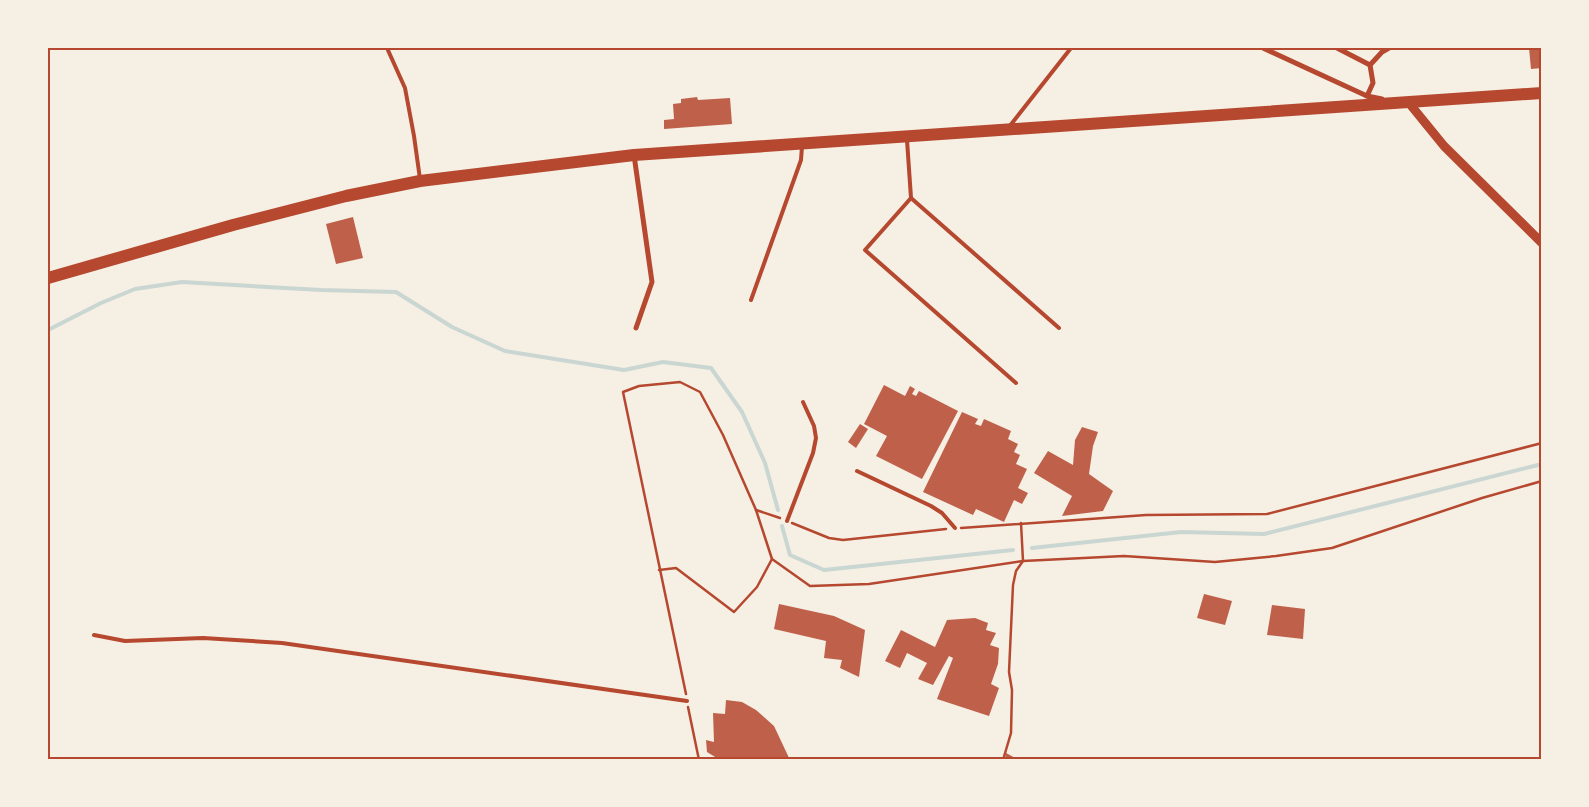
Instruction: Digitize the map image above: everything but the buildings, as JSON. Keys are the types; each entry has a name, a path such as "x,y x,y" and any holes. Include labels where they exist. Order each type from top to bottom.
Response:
{"main road":[{"path":"48,278 233,225 346,196 420,182 634,155 1542,93"}],"street":[{"path":"1263,48 1367,96 1408,103 1444,146 1542,242"},
{"path":"1337,48 1370,65"},
{"path":"1370,65 1382,52 1389,48"},
{"path":"1367,96 1373,83 1370,65"},
{"path":"634,155 652,282 636,328"}],"lane":[{"path":"387,48 405,88 420,182"},
{"path":"1007,130 1071,48"},
{"path":"907,137 912,198 1060,328"},
{"path":"751,300 801,160 802,144"},
{"path":"912,198 865,250 1016,384"},
{"path":"787,521 813,453 816,438 814,426 803,402"},
{"path":"857,471 931,506 942,513 955,528"},
{"path":"94,635 125,641 203,638 282,643 687,701"}],"path":[{"path":"699,760 623,392 638,386 680,382 700,392 756,510 772,559 810,586 869,584 1023,561 1124,556 1216,562 1332,548 1482,498 1542,481"},
{"path":"756,510 829,538 843,540 955,528 1146,515 1267,514 1542,444"},
{"path":"1003,760 1011,733 1012,690 1008,672 1013,585 1016,571 1023,561 1021,523"},
{"path":"659,570 676,568 734,612 757,587 772,559"}],"waterway":[{"path":"48,330 101,303 135,289 182,282 321,290 396,292 452,327 505,351 624,370 663,362 711,368 742,412 765,463 778,510"},
{"path":"1032,548 1181,532 1264,534 1542,464"},
{"path":"782,526 790,555 824,570 1013,550"}]}
